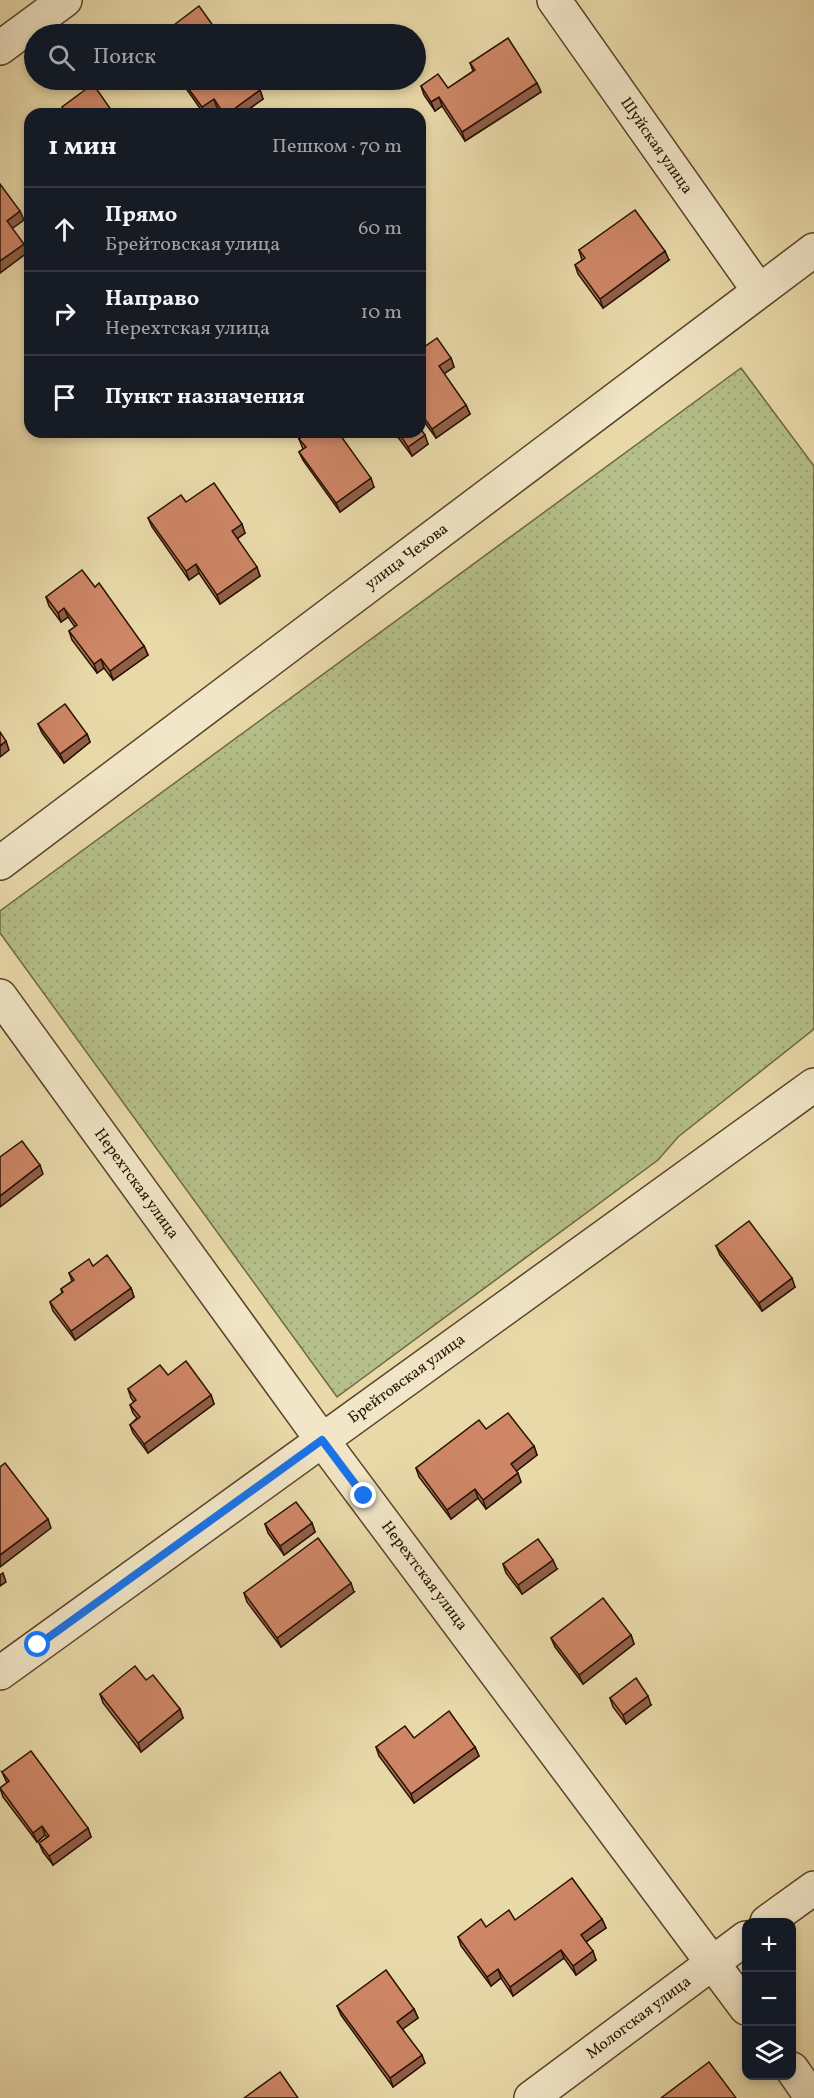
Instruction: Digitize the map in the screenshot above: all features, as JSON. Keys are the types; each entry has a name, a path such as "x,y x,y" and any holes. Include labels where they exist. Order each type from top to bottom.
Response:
{"street":[{"path":"32,24 65,0"},
{"name":"Шуйская улица","path":"554,0 759,291"},
{"path":"0,48 24,30"},
{"name":"улица Чехова","path":"0,863 814,250"},
{"name":"Нерехтская улица","path":"0,996 322,1440 742,2001"},
{"name":"Брейтовская улица","path":"0,1673 814,1085"},
{"path":"774,1918 814,1888"},
{"name":"Мологская улица","path":"531,2098 742,1942"},
{"path":"796,2075 812,2098"}],"green space":[{"path":"741,368 814,466 814,1029 678,1137 658,1160 337,1397 0,933 0,911"}],"building":[{"path":"199,6 212,24 175,24"},
{"path":"508,38 537,83 462,132 439,97 431,102 424,90 426,90 426,82 438,74 448,88 475,70 470,63"},
{"path":"85,90 97,90 110,108 63,108"},
{"path":"189,90 260,90 235,108 220,108 214,99 202,107"},
{"path":"0,184 20,211 7,221 24,244 0,261"},
{"path":"635,210 665,251 600,299 575,265 585,258 579,250"},
{"path":"437,338 451,358 439,366 466,405 432,429 426,420 426,346"},
{"path":"342,438 371,478 336,503 299,452 306,447 299,439"},
{"path":"402,438 421,438 408,447"},
{"path":"214,483 242,524 232,531 257,567 217,595 196,564 186,571 148,518 181,495 186,502"},
{"path":"82,570 95,587 99,583 144,646 110,671 101,659 94,664 69,631 77,625 64,608 58,613 46,597"},
{"path":"65,704 87,734 60,754 38,724"},
{"path":"0,732 6,741 0,746"},
{"path":"22,1141 40,1165 0,1196 0,1157"},
{"path":"749,1221 792,1278 759,1303 716,1246"},
{"path":"107,1255 131,1288 71,1331 50,1302 63,1292 61,1289 74,1280 69,1273 89,1259 93,1266"},
{"path":"186,1361 211,1395 144,1444 130,1425 140,1417 130,1405 136,1400 128,1389 160,1365 168,1375"},
{"path":"508,1413 534,1446 511,1464 518,1473 483,1500 475,1489 447,1510 416,1468 479,1420 486,1429"},
{"path":"5,1463 48,1519 0,1555 0,1467"},
{"path":"296,1502 312,1523 280,1546 265,1524"},
{"path":"318,1538 351,1583 277,1638 244,1593"},
{"path":"538,1539 553,1560 518,1585 503,1564"},
{"path":"603,1598 631,1635 579,1675 551,1638"},
{"path":"135,1666 146,1680 153,1675 180,1709 138,1743 100,1694"},
{"path":"636,1678 648,1696 623,1715 610,1698"},
{"path":"449,1711 475,1747 411,1794 376,1747 405,1726 414,1738"},
{"path":"31,1751 88,1828 49,1856 39,1843 49,1836 42,1826 33,1833 0,1788 9,1781 2,1772"},
{"path":"572,1878 602,1919 581,1935 593,1951 573,1966 561,1950 510,1987 498,1969 487,1977 458,1937 481,1919 486,1927 509,1910 515,1920"},
{"path":"386,1970 414,2009 397,2022 422,2055 390,2078 337,2006"},
{"path":"709,2062 736,2098 661,2098"},
{"path":"280,2072 298,2098 244,2098"}],"route":[{"path":"38,1645 322,1440 364,1496"}]}
